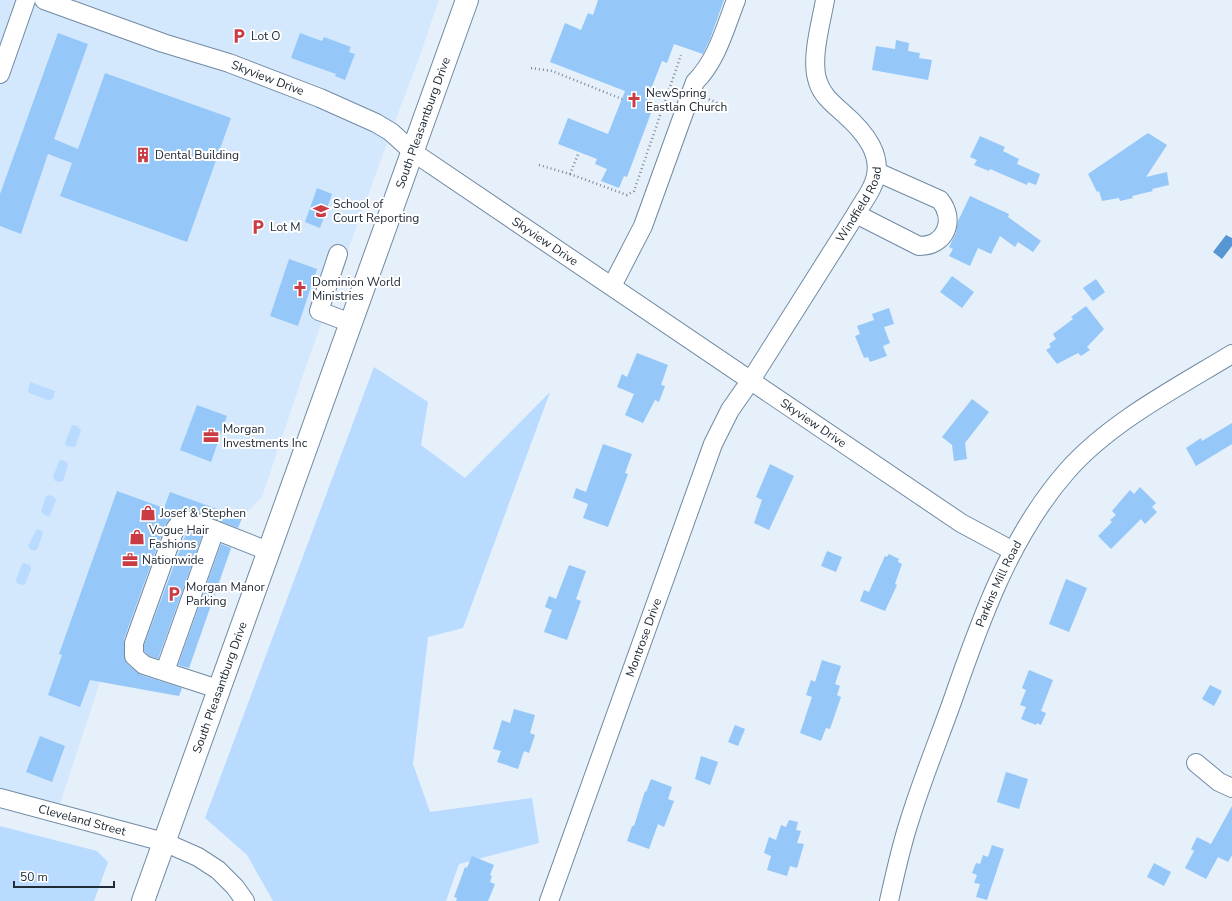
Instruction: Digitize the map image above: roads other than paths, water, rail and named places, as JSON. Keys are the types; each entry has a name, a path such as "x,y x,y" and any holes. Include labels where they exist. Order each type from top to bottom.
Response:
{"main road":[{"name":"South Pleasantburg Drive","path":"143,901 467,0"}],"street":[{"path":"0,74 26,0"},
{"name":"Skyview Drive","path":"44,0 163,43 229,63 320,98 376,123 391,132 413,152 961,523 1013,551"},
{"path":"612,286 643,226 695,82 706,71 714,56 736,0"},
{"name":"Windfield Road","path":"751,380 856,214 872,187 877,172 877,163 867,138 857,125 822,92 817,80 815,66 825,0"},
{"path":"856,214 919,246 930,246 940,240 946,231 946,208 940,200 877,172"},
{"path":"338,254 319,311 351,323"},
{"name":"Parkins Mill Road","path":"888,901 912,813 963,668 1013,551 1046,497 1068,470 1094,446 1150,404 1232,354"},
{"name":"Montrose Drive","path":"549,901 713,444 730,410 751,380"},
{"path":"218,689 144,665 134,656 136,636 175,529 182,520 192,521 268,551"},
{"path":"165,671 215,530"},
{"path":"1196,763 1219,782 1232,788"},
{"name":"Cleveland Street","path":"0,798 164,842 198,856 218,870 235,887 245,901"}],"water":[{"path":"1226,235 1232,238 1232,246 1222,259 1213,252"}],"place":[{"name":"Lot O","path":"239,36"},
{"name":"NewSpring Eastlan Church","path":"634,100"},
{"name":"Dental Building","path":"143,155"},
{"name":"School of Court Reporting","path":"321,211"},
{"name":"Lot M","path":"258,227"},
{"name":"Dominion World Ministries","path":"300,289"},
{"name":"Morgan Investments Inc","path":"211,436"},
{"name":"Josef & Stephen","path":"148,513"},
{"name":"Vogue Hair Fashions","path":"137,537"},
{"name":"Nationwide","path":"130,560"},
{"name":"Morgan Manor Parking","path":"174,594"}]}
